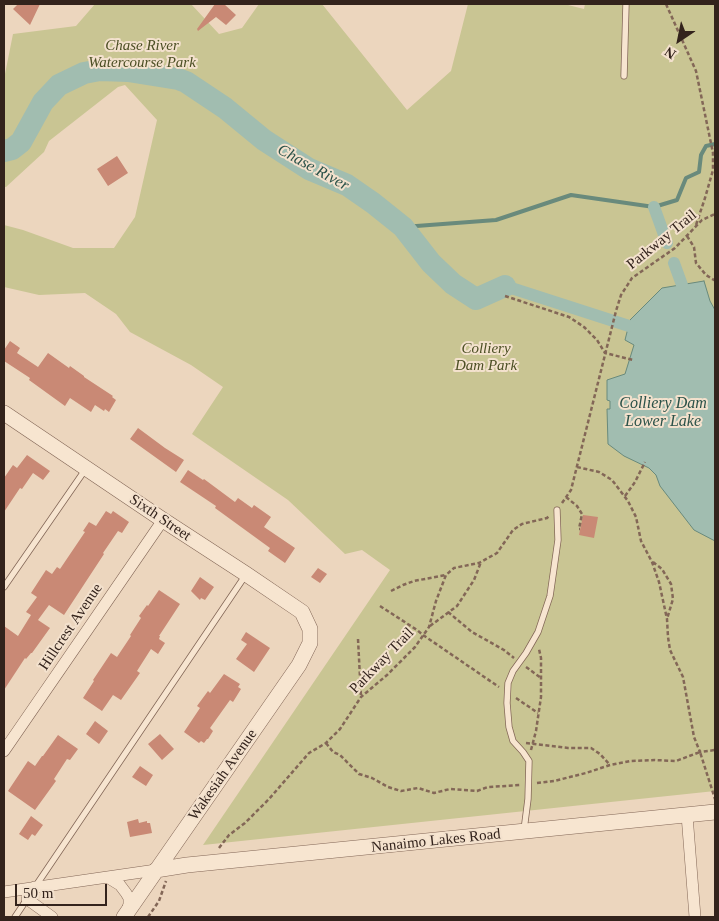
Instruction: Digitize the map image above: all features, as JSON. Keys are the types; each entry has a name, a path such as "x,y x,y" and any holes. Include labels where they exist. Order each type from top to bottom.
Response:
{"street":[{"name":"Sixth Street","path":"4,415 302,612 310,629"},
{"name":"Hillcrest Avenue","path":"4,751 162,520"},
{"name":"Wakesiah Avenue","path":"124,916 299,665 310,643 310,629"},
{"name":"Nanaimo Lakes Road","path":"156,870 715,812"},
{"path":"687,815 695,917"},
{"path":"4,892 156,870"},
{"path":"107,877 120,885 126,892 129,904 124,916"},
{"path":"34,888 27,900 52,917"}],"lane":[{"path":"624,76 626,4"},
{"path":"4,587 86,468"},
{"path":"524,832 528,798 528,762 523,752 513,741 509,719 508,683 513,671 536,636 550,596 558,540 557,510"},
{"path":"34,888 246,574"},
{"path":"15,917 27,900"}],"path":[{"path":"666,4 696,71 713,153 713,170 696,227"},
{"path":"713,170 715,174"},
{"name":"Parkway Trail","path":"218,849 229,835 245,823 269,799 309,753 326,743 340,729 361,697 387,676 415,647 429,627 446,575 454,568 482,561 497,553 512,530 522,524 546,518 557,510 571,490 621,295 632,278 675,248 702,220 715,214"},
{"path":"687,236 694,247 696,263 706,276 715,280"},
{"path":"505,296 568,317 584,327 597,340 605,353 633,360"},
{"path":"625,496 635,482 644,462"},
{"path":"577,467 599,472 612,480 625,496 636,517 641,541 652,562 659,582 667,619 670,650 683,676 694,737 700,752 715,750"},
{"path":"566,497 577,506 582,514 580,529"},
{"path":"429,627 456,606 474,580 482,561"},
{"path":"652,562 662,569 671,584 673,599 667,619"},
{"path":"391,591 414,581 446,575"},
{"path":"380,606 505,691"},
{"path":"448,612 472,632 504,650 541,678"},
{"path":"528,762 541,697 541,658 536,636"},
{"path":"358,639 361,697"},
{"path":"514,696 538,713"},
{"path":"513,741 568,748 591,748 600,754 610,765"},
{"path":"148,917 174,867"}],"green space":[{"name":"Colliery Dam Park","path":"95,4 191,4 219,34 242,28 259,4 322,4 407,110 451,71 468,4 564,4 584,9 585,4 715,4 715,791 203,845 390,570 362,550 345,554 288,500 192,434 223,387 191,365 130,332 116,314 85,293 39,295 4,287 4,225 73,248 114,248 135,217 157,120 125,85 118,87 49,141 44,152 4,187 4,79 13,34 76,26"}],"water":[{"name":"Colliery Dam Lower Lake","path":"704,281 715,310 715,541 694,530 660,486 656,475 649,468 624,456 608,444 607,409 610,409 610,401 607,400 607,380 625,374 634,345 625,340 630,320 662,288"}],"building":[{"path":"18,4 40,4 30,25 13,9"},
{"path":"215,4 224,4 236,15 226,25 216,17 198,31 197,29"},
{"path":"117,156 128,173 108,186 97,169"},
{"path":"10,341 20,348 17,353 38,367 48,353 113,396 116,400 109,412 95,405 91,412 70,398 65,406 29,380 30,378 4,361 4,350"},
{"path":"138,428 184,460 176,472 130,439"},
{"path":"27,455 50,471 43,480 33,473 4,512 4,478 13,465 17,468"},
{"path":"188,470 204,479 235,502 238,498 252,508 254,505 271,517 264,527 295,548 285,563 268,551 270,548 215,508 216,506 180,482"},
{"path":"106,511 111,514 113,511 129,522 122,533 118,531 64,615 49,605 38,620 50,628 32,653 25,658 4,690 4,626 18,636 31,615 26,612 37,597 31,593 46,570 52,574 57,567 60,569 85,532 83,531 89,522 96,526"},
{"path":"583,515 598,517 594,538 579,535"},
{"path":"318,568 327,574 320,583 311,577"},
{"path":"200,577 214,587 205,600 201,598 200,600 191,591"},
{"path":"159,590 180,604 159,636 159,639 165,643 158,654 151,649 137,671 140,673 121,700 113,695 102,711 83,698 111,653 117,657 141,618 139,616"},
{"path":"246,632 270,648 254,672 236,659 247,644 241,640"},
{"path":"224,674 240,684 238,687 241,689 233,702 230,700 210,728 213,731 208,739 204,743 201,741 199,743 184,732 200,708 197,706 208,691 210,693"},
{"path":"95,721 108,731 99,744 86,734"},
{"path":"160,734 174,749 162,760 148,744"},
{"path":"58,735 78,749 70,760 67,759 54,779 56,781 35,810 8,791 28,761 35,766"},
{"path":"140,766 153,775 146,786 132,777"},
{"path":"31,816 43,825 35,836 32,834 28,840 19,834"},
{"path":"138,819 139,823 147,821 147,823 150,823 152,833 130,837 127,822"}],"waterway":[{"name":"Chase River","path":"4,151 12,149 21,142 43,102 59,85 84,73 100,70 128,71 178,79 186,82 225,108 264,140 309,169 347,185 373,203 403,227 431,263 453,284 476,299 505,286"},
{"path":"403,227 496,220 571,195 654,207 677,200 686,178 699,172 701,155 706,146 715,144"},
{"path":"654,207 667,243"},
{"path":"674,263 682,285"},
{"name":"Chase River","path":"505,286 629,326"}],"park label":[{"name":"Chase River Watercourse Park","path":"142,54"}]}
